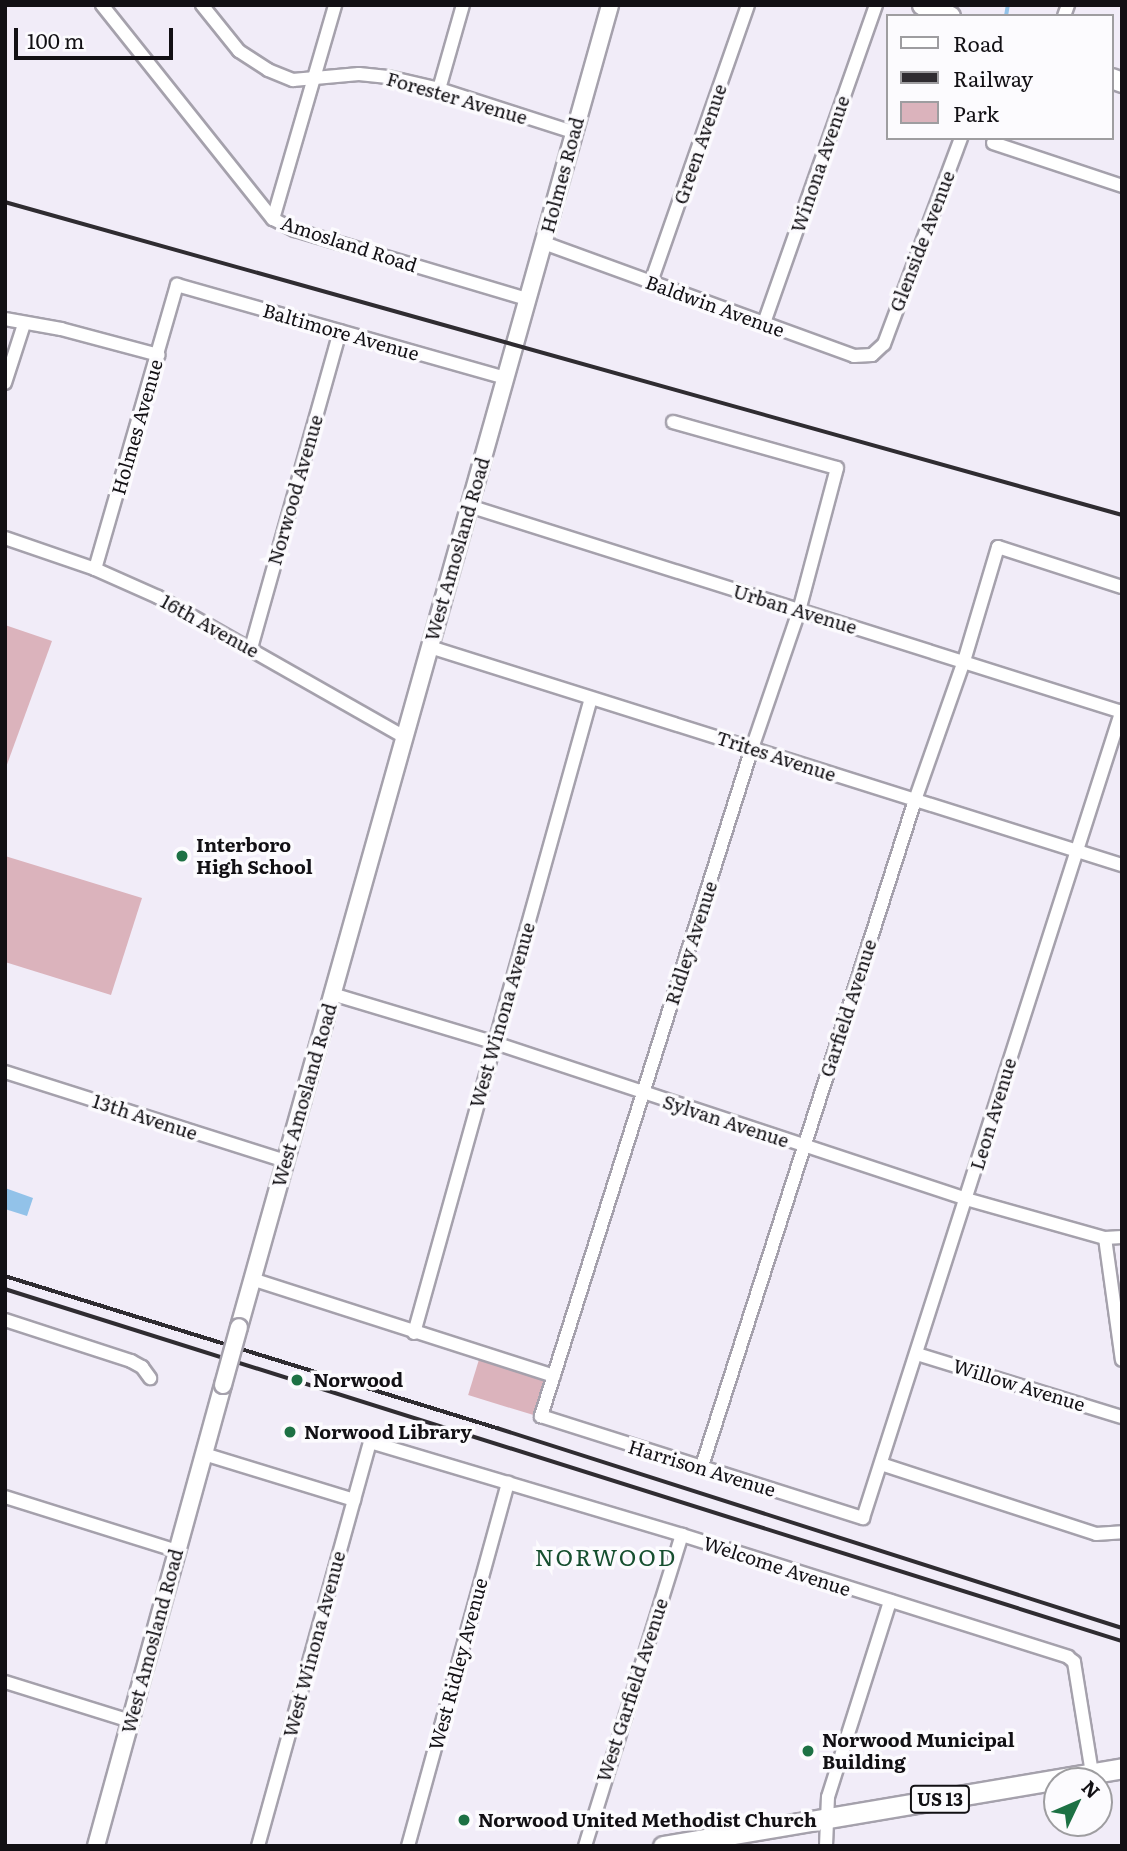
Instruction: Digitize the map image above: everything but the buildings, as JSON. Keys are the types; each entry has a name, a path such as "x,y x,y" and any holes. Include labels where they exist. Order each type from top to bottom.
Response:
{"main road":[{"path":"922,5 945,14"},
{"name":"US 13","path":"663,1846 1043,1782"}],"street":[{"name":"Amosland Road","path":"102,5 273,219 295,230 527,299"},
{"path":"273,219 317,76 335,5"},
{"path":"439,89 463,5"},
{"name":"Holmes Road","path":"514,345 610,5"},
{"name":"Green Avenue","path":"651,282 748,5"},
{"name":"Winona Avenue","path":"764,323 876,5"},
{"name":"Forester Avenue","path":"206,7 239,51 268,70 293,80 317,76 379,76 439,89 573,132"},
{"name":"Glenside Avenue","path":"884,344 960,140"},
{"path":"993,143 1122,187"},
{"name":"Baldwin Avenue","path":"544,243 854,356 872,355 884,344"},
{"name":"Baltimore Avenue","path":"177,285 505,378"},
{"name":"Holmes Avenue","path":"95,569 159,355 177,285"},
{"path":"5,319 61,329 159,355"},
{"path":"5,383 24,324"},
{"name":"Norwood Avenue","path":"251,648 340,331"},
{"name":"West Amosland Road","path":"96,1846 514,345"},
{"name":"Ridley Avenue","path":"541,1416 752,748 799,611 837,468 673,422"},
{"name":"Urban Avenue","path":"469,506 1122,711"},
{"name":"16th Avenue","path":"5,538 95,569 158,597 404,737"},
{"name":"Garfield Avenue","path":"701,1469 915,800 964,661 998,547 1122,587"},
{"name":"Trites Avenue","path":"430,647 1122,865"},
{"name":"West Winona Avenue","path":"414,1333 591,698"},
{"name":"Leon Avenue","path":"863,1518 1075,850 1122,711"},
{"name":"Sylvan Avenue","path":"332,995 495,1043 966,1199 1105,1238 1122,1237"},
{"name":"13th Avenue","path":"5,1072 285,1161"},
{"path":"1105,1238 1122,1360"},
{"path":"252,1279 554,1376"},
{"path":"5,1320 131,1361 142,1367 150,1378"},
{"name":"Willow Avenue","path":"917,1354 1122,1417"},
{"name":"Harrison Avenue","path":"541,1416 701,1469 863,1518"},
{"name":"West Winona Avenue","path":"258,1846 370,1442"},
{"name":"Welcome Avenue","path":"370,1442 682,1535 1074,1662 1091,1767"},
{"path":"204,1454 354,1500"},
{"path":"881,1464 1096,1534 1122,1532"},
{"name":"West Ridley Avenue","path":"408,1846 508,1482"},
{"path":"5,1497 177,1551"},
{"name":"West Garfield Avenue","path":"585,1846 682,1535"},
{"path":"826,1846 828,1797 890,1601"},
{"path":"5,1682 130,1720"}],"green space":[{"path":"5,625 52,641 5,770"},
{"path":"5,856 142,898 111,995 5,962"},
{"path":"481,1353 555,1376 542,1418 468,1395"}],"water":[{"path":"5,1188 33,1198 27,1216 5,1209"}],"waterway":[{"path":"1006,14 1008,5"}],"railway":[{"path":"5,202 1122,515"},
{"path":"5,1276 497,1428 1122,1628"},
{"path":"5,1289 1122,1641"}],"place":[{"name":"Interboro High School","path":"182,856"},
{"name":"Norwood","path":"297,1380"},
{"name":"Norwood Library","path":"290,1432"},
{"name":"Norwood Municipal Building","path":"808,1751"},
{"name":"Norwood United Methodist Church","path":"464,1820"}],"district":[{"name":"NORWOOD","path":"606,1556"}]}
